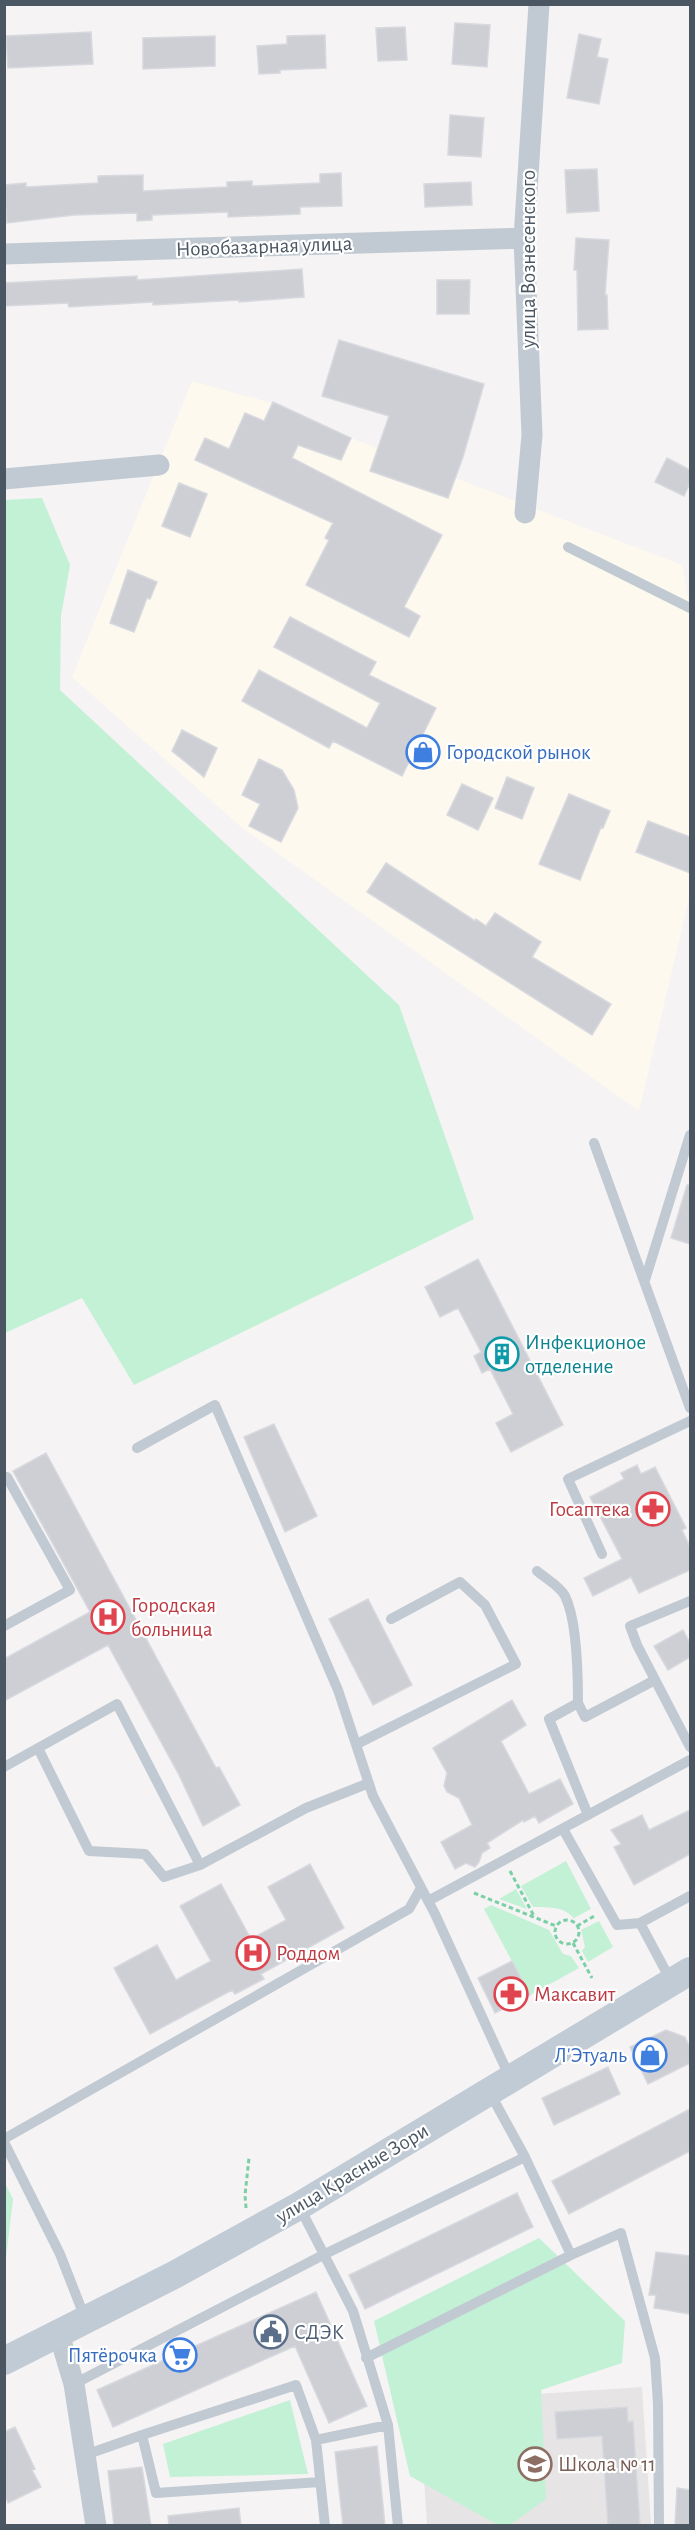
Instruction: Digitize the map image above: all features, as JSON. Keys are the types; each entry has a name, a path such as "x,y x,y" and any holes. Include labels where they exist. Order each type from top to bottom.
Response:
{"main road":[{"name":"улица Красные Зори","path":"4,2361 86,2321 299,2206 681,1976"}],"street":[{"name":"улица Вознесенского","path":"525,513 532,435 524,238 539,4"},
{"name":"Новобазарная улица","path":"4,254 524,238"},
{"path":"4,479 159,465"},
{"path":"59,2334 74,2384 96,2526"}],"lane":[{"path":"568,547 690,608"},
{"path":"645,1280 690,1135"},
{"path":"594,1143 690,1408"},
{"path":"137,1448 215,1405 338,1690 373,1796 428,1901 500,2085 525,2157 571,2254"},
{"path":"603,1554 568,1479 690,1421"},
{"path":"4,1626 70,1590 7,1477"},
{"path":"537,1571 564,1594 578,1667 578,1703 585,1717 655,1680"},
{"path":"357,1744 516,1664 485,1605 460,1582 391,1619"},
{"path":"690,1601 630,1626 637,1645 690,1747"},
{"path":"578,1703 549,1719 588,1815"},
{"path":"4,1767 117,1704 200,1865"},
{"path":"39,1748 89,1851 145,1854 164,1877 200,1865 306,1808 369,1783"},
{"path":"428,1901 690,1760"},
{"path":"563,1829 617,1925 640,1923 690,1896"},
{"path":"86,2321 60,2254 4,2141 409,1909 422,1888"},
{"path":"640,1923 681,1976"},
{"path":"74,2384 325,2254 525,2157"},
{"path":"299,2206 353,2311 388,2425 398,2526"},
{"path":"366,2358 571,2254 621,2233 655,2358 658,2404 658,2526"},
{"path":"85,2455 296,2385 316,2440 325,2526"},
{"path":"316,2440 388,2425"},
{"path":"142,2435 156,2493 320,2482"}],"path":[{"path":"504,1861 534,1917"},
{"path":"456,1886 556,1926"},
{"path":"576,1926 608,1908"},
{"path":"561,1920 568,1920 579,1931 573,1943 561,1942 555,1935 556,1926 561,1920"},
{"path":"573,1943 592,1978"},
{"path":"247,2211 244,2195 249,2158"}],"shaded area":[{"name":"Городской рынок","path":"192,381 279,405 351,438 682,565 690,608 690,894 639,1111 241,827 72,677"},
{"name":"Школа № 11","path":"642,2387 651,2525 427,2525 419,2402"}],"green space":[{"path":"42,498 70,565 61,616 60,690 399,1005 474,1219 134,1385 82,1298 5,1333 4,500"},
{"path":"566,1861 591,1909 574,1918 576,1921 562,1910 533,1907 521,1886"},
{"path":"516,1889 527,1909 499,1899"},
{"path":"491,1905 549,1930 563,1954 571,1956 579,1968 530,1995 484,1909"},
{"path":"599,1921 613,1947 588,1962 582,1951 585,1947 581,1930"},
{"path":"5,2183 13,2199 5,2266"},
{"path":"539,2238 625,2321 622,2363 541,2390 546,2499 510,2525 498,2525 410,2476 374,2321"},
{"path":"290,2400 308,2474 170,2477 163,2444"}],"building":[{"path":"455,23 490,25 487,67 452,64"},
{"path":"405,27 407,60 378,61 376,28"},
{"path":"91,32 93,64 8,68 6,36"},
{"path":"579,34 601,39 597,57 608,59 599,104 567,98"},
{"path":"325,35 326,68 280,70 280,73 259,74 257,46 287,44 287,36"},
{"path":"215,36 215,66 143,69 143,38"},
{"path":"450,115 484,118 481,157 448,155"},
{"path":"597,169 599,211 567,213 565,170"},
{"path":"341,173 342,206 300,207 300,214 228,217 228,212 152,215 152,220 137,221 137,213 74,215 7,223 4,185 26,183 26,187 98,183 98,176 143,175 143,191 227,187 227,182 252,181 252,186 320,183 320,174"},
{"path":"471,182 472,205 425,207 424,184"},
{"path":"576,238 609,240 605,295 607,295 608,329 578,330 577,270 574,270"},
{"path":"302,269 304,297 153,305 153,302 69,307 68,303 4,306 4,283 137,276 137,280"},
{"path":"437,280 470,280 469,314 437,314"},
{"path":"339,340 484,384 463,457 448,498 370,471 389,416 322,396"},
{"path":"273,402 351,438 341,460 298,445 292,458 442,535 404,607 420,616 409,637 306,585 329,540 325,538 333,523 195,460 205,438 229,449 245,413 264,421"},
{"path":"667,458 690,470 690,483 684,496 655,482"},
{"path":"179,483 207,494 190,537 162,526"},
{"path":"128,570 157,582 150,599 147,598 134,632 110,623"},
{"path":"290,617 376,662 369,675 436,708 402,776 333,741 329,748 242,701 259,670 367,728 380,703 274,647"},
{"path":"182,730 217,748 204,777 172,751"},
{"path":"259,759 282,770 294,790 298,808 281,842 249,826 260,804 242,795"},
{"path":"507,777 534,788 522,819 495,808"},
{"path":"462,784 493,798 478,830 447,815"},
{"path":"569,794 610,811 603,828 601,827 580,880 539,864"},
{"path":"648,821 690,837 690,873 636,852"},
{"path":"386,863 475,921 476,919 486,926 495,913 541,942 532,957 611,1004 592,1035 367,892"},
{"path":"687,1185 690,1185 690,1244 671,1238"},
{"name":"Инфекционое отделение","path":"478,1259 563,1425 511,1452 496,1423 513,1414 490,1369 482,1373 474,1356 481,1352 458,1308 440,1317 425,1287"},
{"path":"274,1424 317,1516 285,1532 244,1437"},
{"name":"Городская больница","path":"46,1453 216,1768 219,1767 240,1805 203,1826 179,1775 108,1645 4,1701 4,1659 90,1612 13,1471"},
{"path":"637,1465 641,1474 655,1467 686,1528 682,1530 690,1547 690,1570 639,1593 631,1577 593,1596 584,1578 622,1559 590,1497 624,1479 621,1473"},
{"path":"368,1599 412,1685 373,1705 329,1619"},
{"path":"683,1630 690,1643 690,1657 668,1670 654,1646"},
{"path":"512,1700 526,1725 501,1741 529,1794 560,1779 573,1804 539,1823 535,1816 524,1822 523,1820 487,1843 490,1848 482,1853 475,1867 466,1863 455,1869 441,1842 472,1825 459,1798 447,1792 444,1786 447,1773 433,1748"},
{"path":"690,1810 690,1854 634,1885 614,1847 621,1844 611,1830 642,1815 649,1830"},
{"name":"Роддом","path":"310,1864 344,1928 261,1974 264,1979 235,1994 232,1990 150,2034 114,1968 157,1945 176,1980 211,1961 180,1906 221,1884 251,1939 286,1920 268,1887"},
{"path":"512,1961 530,1995 495,2013 478,1978"},
{"path":"666,2030 685,2037 690,2048 690,2063 648,2084 630,2047"},
{"path":"608,2067 620,2094 554,2125 542,2098"},
{"path":"690,2109 690,2151 569,2214 552,2181"},
{"path":"517,2193 533,2227 365,2309 349,2275"},
{"path":"656,2252 690,2256 690,2314 654,2308 656,2295 649,2295"},
{"path":"316,2292 367,2406 329,2423 295,2346 113,2427 97,2390"},
{"path":"627,2407 628,2422 633,2421 640,2526 608,2526 602,2436 557,2439 555,2412"},
{"path":"15,2427 41,2487 8,2503 4,2494 4,2432"},
{"path":"377,2446 385,2526 343,2526 335,2452"},
{"path":"142,2467 151,2526 114,2526 108,2471"},
{"path":"677,2488 690,2490 690,2526 675,2526"},
{"path":"239,2508 241,2526 169,2526 168,2516"}],"place":[{"name":"Городской рынок","path":"423,752"},
{"name":"Инфекционое отделение","path":"502,1354"},
{"name":"Госаптека","path":"653,1509"},
{"name":"Городская больница","path":"108,1617"},
{"name":"Роддом","path":"253,1953"},
{"name":"Максавит","path":"511,1994"},
{"name":"Л'Этуаль","path":"650,2055"},
{"name":"СДЭК","path":"271,2332"},
{"name":"Пятёрочка","path":"180,2355"},
{"name":"Школа № 11","path":"535,2464"}]}
